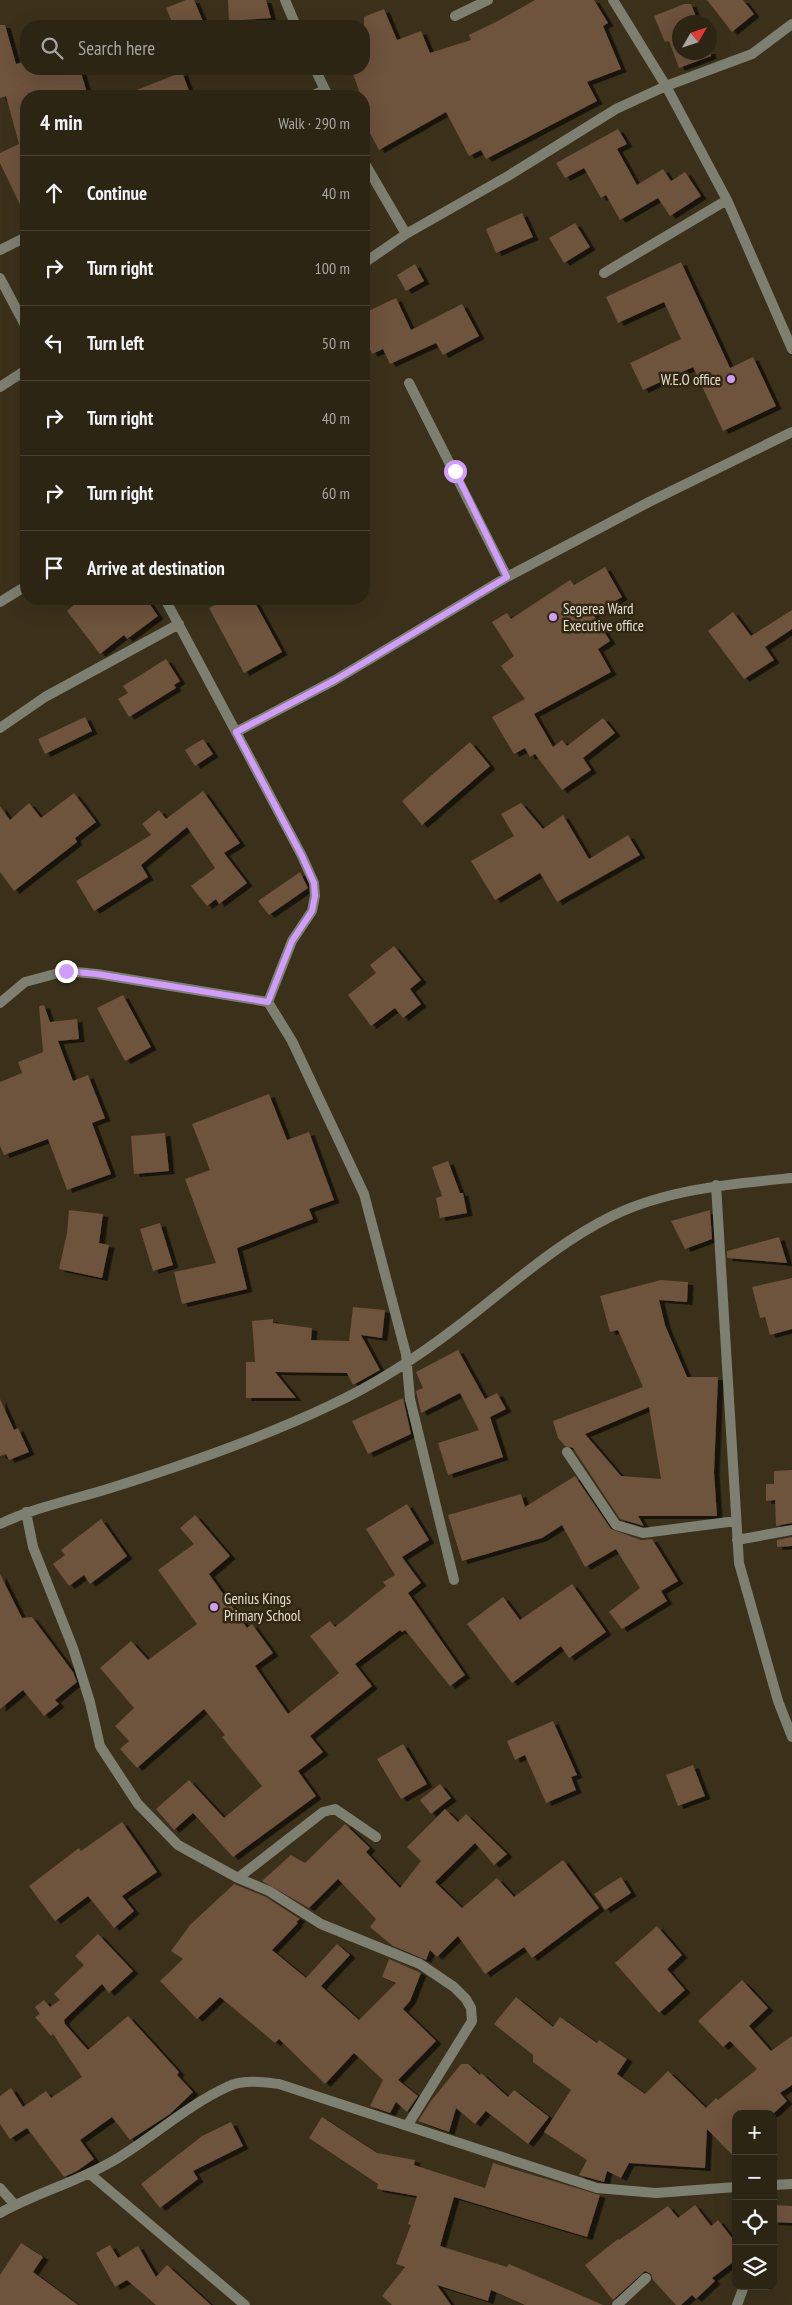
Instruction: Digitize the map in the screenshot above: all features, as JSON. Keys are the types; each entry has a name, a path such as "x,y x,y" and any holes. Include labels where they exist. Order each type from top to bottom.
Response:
{"street":[{"path":"285,0 293,20"},
{"path":"456,16 488,0"},
{"path":"613,0 666,86 727,200 792,349"},
{"path":"370,259 406,234 508,176 616,109 666,86 752,54 792,24"},
{"path":"318,75 325,90"},
{"path":"370,172 406,234"},
{"path":"604,273 727,200"},
{"path":"0,250 20,240"},
{"path":"0,278 20,316"},
{"path":"0,387 20,374"},
{"path":"409,383 507,577"},
{"path":"236,732 335,680 507,577 649,502 792,432"},
{"path":"0,602 20,590"},
{"path":"168,605 302,856 314,883 315,896 312,911 292,941 268,1002"},
{"path":"0,728 45,697 179,624"},
{"path":"0,1003 26,982 66,971 97,974 268,1002 292,1042 364,1194 406,1354 410,1399 454,1580"},
{"path":"0,1524 26,1512 193,1462 285,1427 334,1404 407,1363 566,1244 612,1216 650,1201 716,1185 792,1178"},
{"path":"716,1185 739,1563 778,1701 792,1737"},
{"path":"567,1452 616,1524 643,1533 736,1521"},
{"path":"26,1512 33,1547 73,1648 90,1702 100,1746 138,1804 178,1845 238,1878 269,1891 321,1924 420,1964 454,1987 466,1999 471,2008 472,2021 407,2126"},
{"path":"737,1540 792,1530"},
{"path":"238,1878 323,1812 335,1808 376,1837"},
{"path":"0,2213 90,2174 118,2158 200,2102 228,2086 250,2081 279,2084 597,2188 656,2193 732,2187"},
{"path":"90,2174 245,2305"},
{"path":"777,2185 792,2184"},
{"path":"0,2188 15,2205"},
{"path":"617,2305 646,2278"},
{"path":"737,2305 743,2290"}],"building":[{"path":"186,0 194,0 202,20 171,20 166,8"},
{"path":"228,0 266,0 271,18 229,20"},
{"path":"535,0 594,0 608,23 603,26 621,69 587,82 597,101 486,159 481,150 469,156 446,112 379,150 370,133 370,90 359,90 353,75 370,75 370,20 364,20 364,17 384,9 397,40 421,31 430,53 471,40 469,35"},
{"path":"707,0 743,0 754,14 732,32"},
{"path":"684,4 691,4 695,15 672,15 672,49 669,41 665,42 654,16"},
{"path":"0,25 5,25 16,64 20,63 20,75 82,75 86,90 20,90 20,205 0,163 0,153 19,144 6,96 0,98"},
{"path":"676,60 700,60 679,68"},
{"path":"174,75 183,75 189,90 137,90"},
{"path":"618,129 627,144 617,149 637,185 663,169 671,181 685,172 701,196 670,216 658,198 620,220 606,195 601,198 584,168 565,178 556,163"},
{"path":"522,213 533,237 496,253 486,229"},
{"path":"575,223 590,247 564,263 549,238"},
{"path":"681,262 730,368 753,357 776,406 723,431 693,367 643,390 630,363 681,339 664,302 618,323 606,297"},
{"path":"415,264 424,281 406,291 397,275"},
{"path":"396,298 411,330 462,304 479,336 443,355 436,343 390,364 383,349 372,354 370,350 370,310"},
{"path":"605,567 622,597 593,614 610,641 598,649 611,672 534,714 553,747 562,740 567,746 603,718 615,733 583,758 591,770 562,790 535,754 530,757 525,748 514,754 492,717 525,699 501,666 514,656 492,622 507,613 511,619 570,580 574,585"},
{"path":"74,605 150,605 158,616 127,639 124,635 100,654 67,611"},
{"path":"215,605 256,605 282,652 244,673 209,608"},
{"path":"792,610 792,629 765,647 774,660 744,679 708,631 733,612 751,636"},
{"path":"166,659 180,681 174,685 176,688 129,717 118,699 128,693 123,686"},
{"path":"85,717 92,731 45,754 38,739"},
{"path":"203,739 213,754 195,766 185,750"},
{"path":"470,742 490,766 422,825 402,801"},
{"path":"203,791 240,843 224,853 247,883 219,904 216,899 207,906 191,886 215,868 187,827 141,865 148,877 94,911 76,881 151,835 142,824 159,810 166,819"},
{"path":"74,793 96,822 75,838 77,842 14,891 0,872 0,806 10,820 29,803 41,818"},
{"path":"521,803 543,829 563,815 589,859 628,835 640,855 557,902 540,873 495,900 471,861 514,836 501,814"},
{"path":"300,872 308,888 269,915 258,901"},
{"path":"394,946 421,980 410,989 421,1004 403,1018 395,1008 371,1026 348,995 376,973 370,965"},
{"path":"123,995 151,1047 125,1061 97,1008"},
{"path":"44,1005 50,1022 77,1019 79,1039 58,1041 73,1081 88,1075 105,1118 92,1123 111,1174 67,1190 48,1139 4,1155 0,1146 0,1082 22,1073 18,1062 43,1052 39,1006"},
{"path":"269,1094 287,1140 309,1132 334,1200 309,1209 313,1219 237,1248 247,1289 182,1304 174,1272 216,1263 185,1179 210,1170 192,1124"},
{"path":"165,1133 169,1171 134,1174 131,1136"},
{"path":"448,1161 460,1193 463,1193 467,1213 440,1218 436,1198 442,1196 432,1167"},
{"path":"69,1210 103,1214 99,1243 109,1245 102,1278 59,1269 67,1233"},
{"path":"710,1210 712,1239 685,1249 671,1221"},
{"path":"160,1223 173,1265 153,1271 140,1229"},
{"path":"779,1237 787,1263 727,1258 727,1251"},
{"path":"792,1278 792,1329 770,1335 765,1317 760,1318 752,1287"},
{"path":"661,1280 688,1282 687,1302 659,1300 665,1325 687,1377 718,1377 714,1472 717,1516 638,1516 644,1526 620,1519 573,1448 565,1446 558,1438 553,1421 643,1387 618,1330 610,1332 600,1296","holes":["649,1407 661,1479 621,1476 585,1434"]},
{"path":"353,1307 385,1310 382,1338 361,1335 380,1370 353,1385 347,1373 275,1372 296,1398 246,1398 246,1362 255,1362 252,1321 273,1319 273,1323 312,1328 311,1340 349,1341"},
{"path":"458,1350 485,1399 497,1393 506,1409 490,1417 503,1457 448,1475 438,1443 479,1430 460,1393 421,1413 416,1391 423,1388 416,1372"},
{"path":"403,1398 411,1434 368,1454 352,1421"},
{"path":"0,1399 14,1430 18,1428 29,1452 9,1460 6,1454 0,1456"},
{"path":"792,1470 792,1523 776,1526 775,1500 766,1501 766,1484 774,1484 774,1471"},
{"path":"575,1476 611,1529 641,1540 652,1539 678,1581 661,1591 667,1601 622,1629 609,1612 640,1588 616,1549 585,1567 562,1525 542,1538 462,1561 448,1515 521,1494 525,1507"},
{"path":"407,1504 429,1540 402,1557 421,1583 408,1593 465,1675 450,1686 405,1630 402,1632 400,1630 355,1664 372,1686 310,1736 323,1752 298,1771 316,1796 233,1857 193,1813 174,1830 156,1809 189,1780 224,1818 262,1786 222,1737 225,1735 204,1709 137,1768 120,1749 129,1741 115,1726 134,1708 100,1668 131,1641 148,1660 197,1624 158,1570 194,1544 180,1528 195,1515 230,1556 209,1574 247,1628 252,1624 273,1653 255,1666 288,1714 339,1673 310,1636 330,1621 335,1627 386,1586 383,1582 395,1575 366,1529"},
{"path":"101,1519 127,1556 90,1584 84,1575 69,1586 53,1564 65,1555 61,1550"},
{"path":"792,1537 792,1546 777,1547 777,1540"},
{"path":"0,1574 22,1618 32,1617 73,1672 77,1682 55,1700 59,1704 44,1716 23,1690 0,1709"},
{"path":"572,1584 606,1632 569,1658 561,1646 512,1683 467,1624 503,1597 520,1620"},
{"path":"553,1721 577,1775 571,1777 576,1790 546,1803 525,1755 515,1760 507,1741"},
{"path":"403,1744 427,1784 401,1799 377,1759"},
{"path":"693,1765 705,1796 678,1806 666,1775"},
{"path":"440,1784 451,1798 431,1814 420,1800"},
{"path":"445,1809 458,1822 466,1814 507,1854 494,1865 475,1843 435,1882 462,1908 497,1878 514,1897 563,1860 599,1908 532,1958 524,1947 485,1974 458,1936 437,1957 430,1950 426,1960 393,1946 370,1927 376,1919 338,1879 309,1908 262,1881 291,1855 305,1863 345,1824 370,1848 366,1852 400,1888 421,1861 407,1847"},
{"path":"122,1822 157,1872 122,1896 134,1911 114,1928 88,1896 55,1921 29,1886 79,1848 81,1851"},
{"path":"621,1877 631,1893 605,1910 594,1894"},
{"path":"234,1884 266,1897 300,1919 272,1950 306,1978 337,1944 350,1955 321,1986 359,2020 396,1983 382,1977 389,1959 421,1973 410,2001 403,2009 436,2041 398,2080 418,2096 407,2112 396,2102 390,2113 370,2106 383,2080 354,2053 325,2084 279,2039 275,2043 220,1997 197,2019 160,1981 183,1959 171,1951 190,1925"},
{"path":"657,1926 682,1955 667,1969 685,1990 659,2013 615,1963"},
{"path":"98,1934 133,1971 109,1993 102,1984 64,2020 65,2024 88,2050 128,2016 179,2072 177,2075 193,2092 170,2114 130,2140 112,2117 80,2140 94,2159 77,2171 64,2177 27,2128 10,2139 0,2124 0,2096 11,2088 23,2107 46,2091 51,2098 82,2077 53,2034 51,2036 35,2017 40,2014 35,2007 44,2000 50,2007 60,2000 54,1994 84,1965 75,1956"},
{"path":"742,1980 768,2008 749,2026 771,2051 792,2036 792,2085 780,2093 787,2101 777,2110 732,2110 732,2155 707,2129 705,2168 629,2163 621,2178 607,2171 604,2182 579,2175 587,2160 544,2132 571,2090 533,2062 533,2055 494,2024 516,1997 553,2027 560,2017 597,2043 599,2040 627,2059 617,2074 645,2094 668,2071 706,2108 716,2098 718,2100 757,2069 730,2041 723,2047 698,2021"},
{"path":"461,2064 468,2064 480,2075 481,2073 508,2097 514,2090 549,2117 528,2144 486,2111 475,2124 456,2108 449,2132 418,2121 431,2101"},
{"path":"322,2117 377,2153 415,2160 414,2165 485,2188 493,2163 600,2195 587,2237 454,2197 440,2246 507,2267 509,2264 603,2305 525,2305 491,2290 488,2301 437,2285 451,2305 392,2305 382,2296 405,2267 396,2264 411,2225 408,2224 417,2196 377,2189 378,2184 309,2138"},
{"path":"231,2122 243,2146 193,2171 198,2179 160,2208 141,2184 202,2136"},
{"path":"695,2205 711,2226 718,2220 732,2238 732,2263 712,2278 715,2281 696,2299 692,2295 681,2305 676,2305 653,2280 651,2274 645,2271 613,2300 585,2265 618,2239 668,2206 678,2218"},
{"path":"777,2205 792,2206 792,2223 777,2222"},
{"path":"21,2243 43,2257 33,2272 78,2305 0,2305 0,2275"},
{"path":"110,2245 118,2258 138,2246 156,2277 167,2265 211,2305 156,2305 127,2280 115,2287 96,2253"}],"place":[{"name":"W.E.O office","path":"731,379"},
{"name":"Segerea Ward Executive office","path":"553,617"},
{"name":"Genius Kings Primary School","path":"214,1607"}],"route":[{"path":"66,971 97,974 268,1002 278,972 292,941 312,911 315,896 314,883 302,856 236,732 335,680 507,577 455,471"}]}
